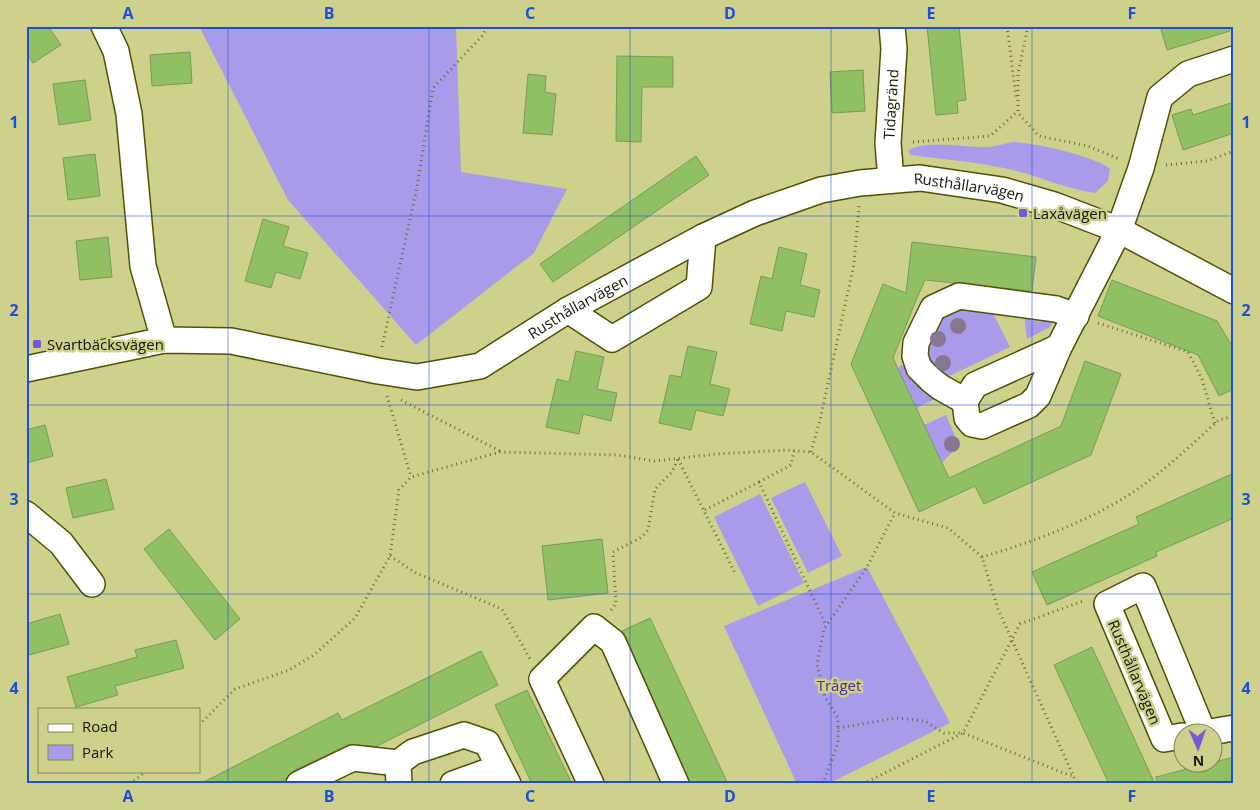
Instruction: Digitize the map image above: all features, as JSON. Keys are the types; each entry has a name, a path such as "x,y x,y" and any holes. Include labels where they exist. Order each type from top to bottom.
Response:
{"street":[{"path":"104,26 116,51 129,114 143,266 164,340"},
{"name":"Tidagränd","path":"892,26 894,49 888,143 892,180"},
{"path":"1060,347 976,385 965,401 967,418 972,424 982,426 1029,406 1038,396 1060,347 1119,230 1141,168 1160,97 1188,74 1234,59"},
{"name":"Rusthållarvägen","path":"26,369 164,340 231,341 378,371 417,376 480,366 568,310 703,237 755,212 821,190 860,183 920,178 1002,190 1054,205 1119,230 1234,291"},
{"path":"568,310 612,339 699,287 703,237"},
{"path":"965,401 940,388 919,368 915,356 916,343 933,308 959,296 1056,308 1076,316"},
{"path":"26,514 61,543 92,584"},
{"name":"Rusthållarvägen","path":"1172,738 1164,739 1107,604 1143,586 1199,722"},
{"path":"591,784 542,679 594,627 613,642 676,784"},
{"path":"299,784 354,758 398,773 413,752 464,735 487,743 503,776 453,784"}],"path":[{"path":"378,371 385,323 400,267 417,187 433,88 482,35 487,26"},
{"path":"1007,26 1018,113 1039,136 1088,146 1141,168 1207,161 1234,151"},
{"path":"1018,113 1018,74 1028,26"},
{"path":"888,143 990,136 1018,113"},
{"path":"811,452 820,420 854,264 860,183"},
{"path":"1076,316 1188,352 1202,379 1215,424"},
{"path":"412,477 385,392 500,452"},
{"path":"982,557 1023,545 1117,502 1146,484 1219,420 1234,416"},
{"path":"705,510 791,465 794,451"},
{"path":"200,724 235,690 289,670 314,656 355,618 390,556 399,490 412,477 500,452 618,455 654,462 717,454 811,452 895,513 948,528 982,557 998,609 1077,784"},
{"path":"678,459 735,572"},
{"path":"594,627 616,604 613,552 642,537 648,530 655,489 672,472 678,459"},
{"path":"759,482 826,626"},
{"path":"823,784 838,743 838,718 825,697 817,664 826,626 867,567 895,513"},
{"path":"390,556 416,573 502,609 542,679"},
{"path":"863,784 963,733 1020,624 1089,599 1107,604"},
{"path":"838,728 897,718 925,721 944,733 963,733 1074,777"},
{"path":"130,784 145,772"}],"green space":[{"path":"199,26 456,26 461,172 567,189 534,253 416,345 288,200"},
{"path":"1012,142 1048,147 1092,159 1110,169 1108,181 1095,193 1004,168 911,155 908,151 924,145 989,147"},
{"path":"989,305 1010,347 945,378 923,360 941,308"},
{"path":"1031,311 1030,320 1041,322 1043,313 1056,318 1050,327 1027,339 1024,314"},
{"path":"901,365 906,365 937,398 917,408 898,368"},
{"path":"946,415 959,445 942,463 924,425"},
{"path":"805,482 842,556 808,573 771,498"},
{"path":"760,494 804,583 758,606 714,517"},
{"name":"Tråget","path":"867,567 950,723 828,784 797,784 724,626"}],"building":[{"path":"26,26 48,26 61,45 33,63 26,53"},
{"path":"927,26 959,26 966,100 957,101 958,113 936,115"},
{"path":"1160,26 1229,26 1230,31 1167,50"},
{"path":"190,52 192,83 152,86 150,55"},
{"path":"617,56 673,57 673,87 642,87 641,142 616,141"},
{"path":"863,70 865,111 832,113 830,72"},
{"path":"528,74 546,76 545,92 556,94 552,135 523,133"},
{"path":"85,80 91,120 59,125 53,84"},
{"path":"1234,102 1234,133 1183,150 1172,115 1191,109 1193,115"},
{"path":"95,154 100,196 68,200 63,158"},
{"path":"696,156 709,175 553,282 540,264"},
{"path":"263,219 289,227 283,246 308,253 300,279 276,272 271,288 245,281"},
{"path":"108,237 112,277 80,280 76,241"},
{"path":"912,242 1036,257 1032,291 925,280 893,358 949,478 1061,426 1085,361 1121,374 1091,455 984,504 975,486 919,512 851,364 883,284 906,293"},
{"path":"779,247 807,254 800,285 820,290 814,317 786,311 782,331 750,324 761,276 772,279"},
{"path":"1112,280 1217,321 1234,349 1234,389 1219,396 1198,355 1098,316"},
{"path":"688,346 717,352 710,384 730,389 723,416 696,410 691,430 659,423 670,375 681,377"},
{"path":"576,351 604,357 597,389 617,393 611,421 583,414 579,434 546,427 557,379 569,382"},
{"path":"45,425 53,456 26,463 26,430"},
{"path":"1234,473 1234,518 1156,552 1157,556 1047,605 1032,572 1139,524 1136,517"},
{"path":"106,479 114,509 73,518 66,488"},
{"path":"169,529 240,619 215,640 144,549"},
{"path":"602,539 608,593 548,600 542,546"},
{"path":"60,614 69,644 29,655 26,644 26,624"},
{"path":"650,618 728,784 690,784 622,631"},
{"path":"176,640 184,668 115,686 118,695 76,707 67,677 137,657 135,650"},
{"path":"1092,647 1155,784 1109,784 1054,665"},
{"path":"481,651 498,685 377,746 347,745 293,771 281,784 200,784 338,713 342,720"},
{"path":"527,690 572,784 532,784 495,705"},
{"path":"1234,757 1234,784 1157,784 1156,777 1176,772 1222,772 1222,760"}],"place":[{"name":"Laxåvägen","path":"1023,213"},
{"name":"Svartbäcksvägen","path":"37,344"}]}
